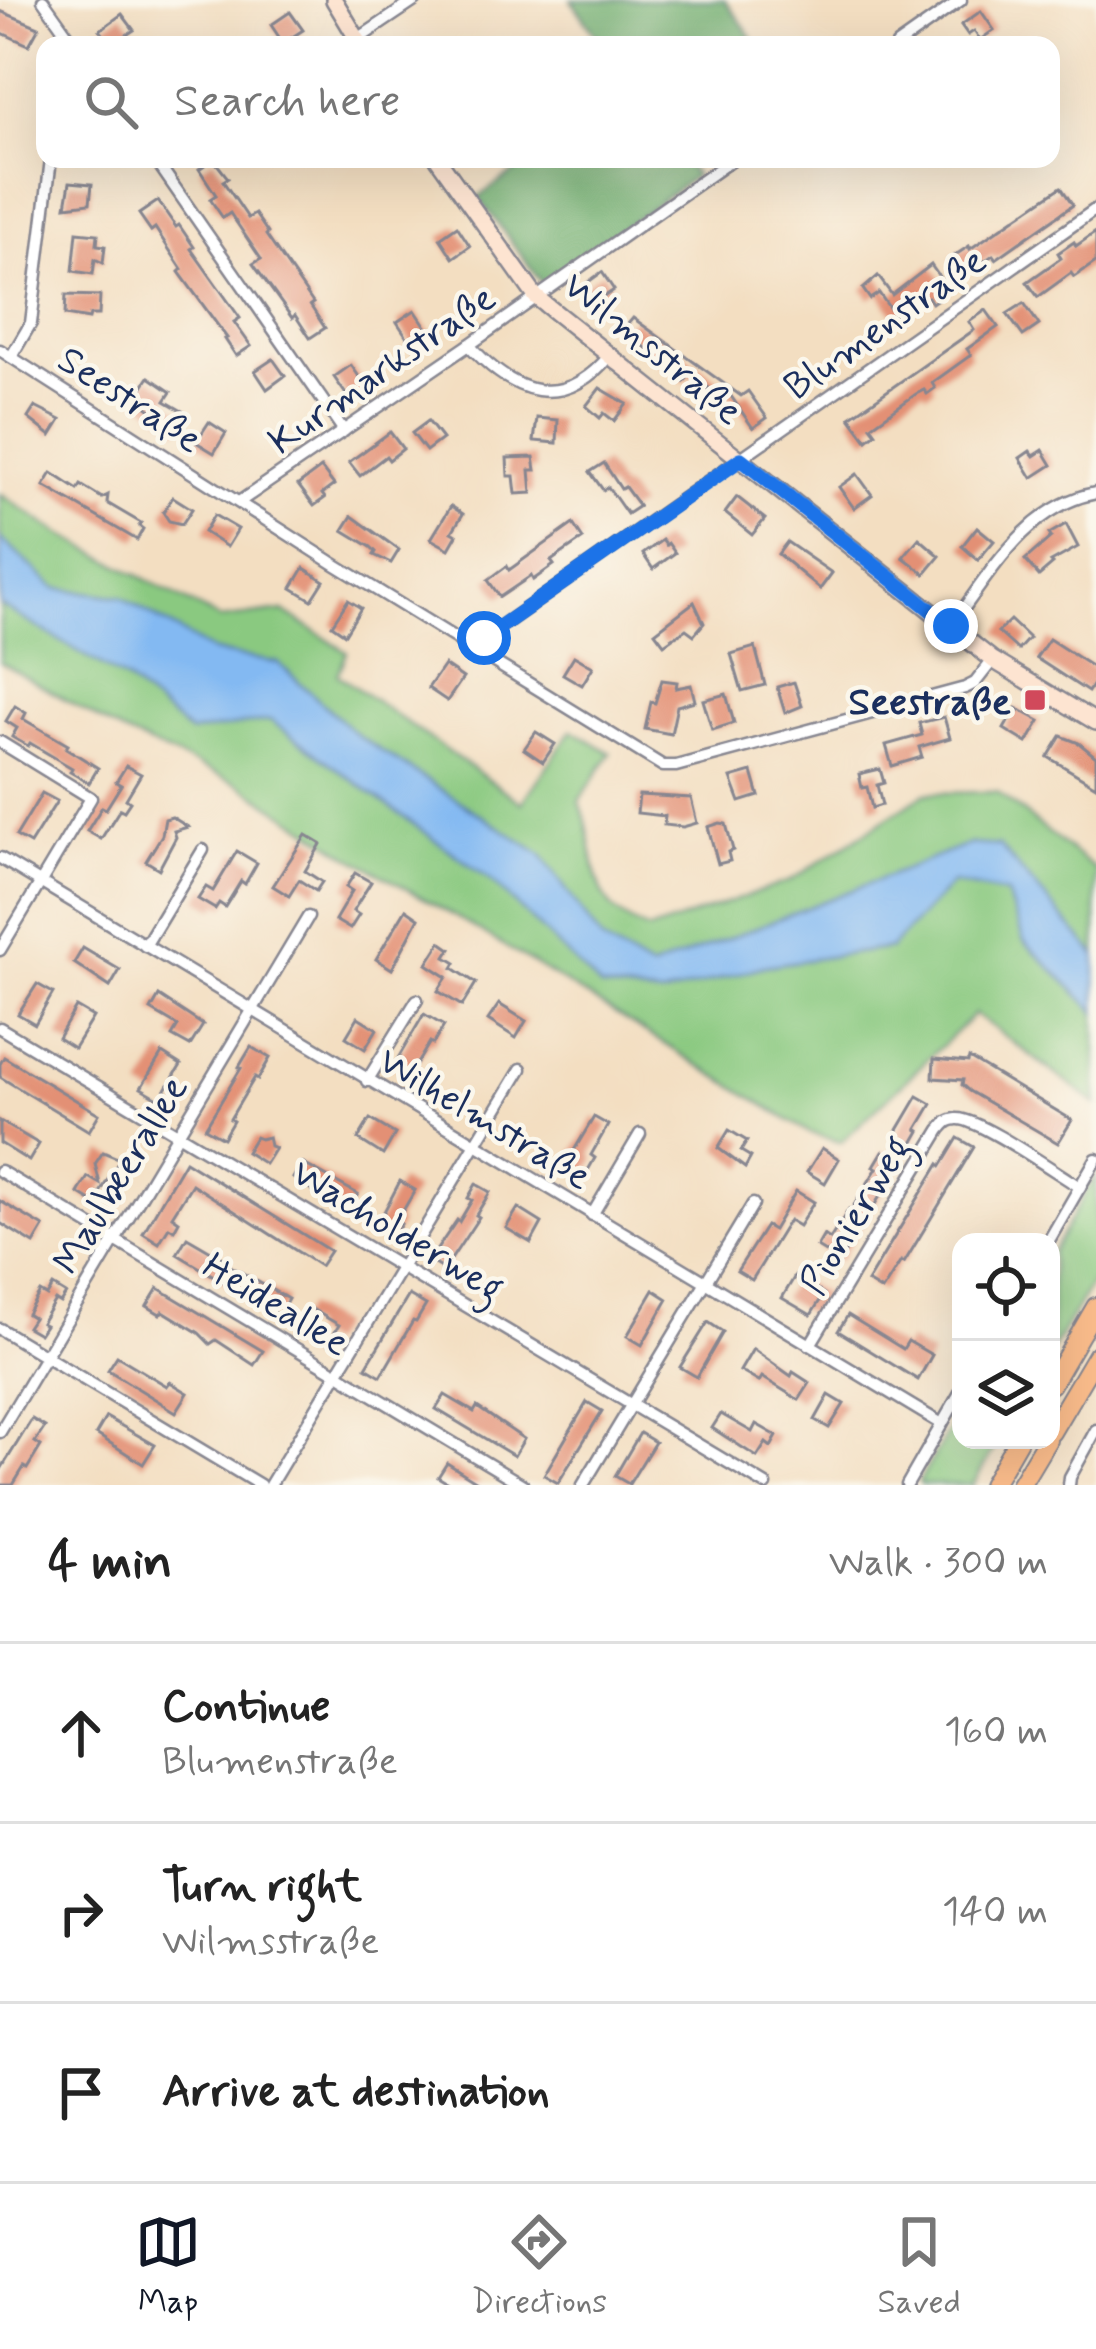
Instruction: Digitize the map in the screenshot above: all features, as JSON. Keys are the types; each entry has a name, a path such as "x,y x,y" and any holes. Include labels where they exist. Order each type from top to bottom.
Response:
{"highway":[{"path":"1060,1369 1096,1307"},
{"path":"1060,1417 1096,1356"},
{"path":"992,1485 1013,1449"},
{"path":"1020,1485 1041,1449"}],"street":[{"path":"43,0 69,36"},
{"path":"334,0 355,36"},
{"path":"367,36 416,0"},
{"path":"910,36 961,0"},
{"path":"6,353 31,323 50,168"},
{"path":"161,168 344,431"},
{"name":"Wilmsstraße","path":"444,168 536,297 994,660 1096,722"},
{"name":"Kurmarkstraße","path":"239,502 720,168"},
{"name":"Blumenstraße","path":"470,648 1096,209"},
{"path":"470,345 492,370 525,389 542,391 583,382 610,356"},
{"name":"Seestraße","path":"6,353 663,766 965,688 994,660"},
{"path":"951,626 1030,527 1071,500 1096,493"},
{"path":"0,742 91,798 0,950"},
{"path":"145,946 203,850"},
{"name":"Wilhelmstraße","path":"0,858 942,1424"},
{"name":"Maulbeerallee","path":"0,1432 308,917"},
{"path":"367,1081 417,1000"},
{"name":"Wacholderweg","path":"0,1028 766,1485"},
{"path":"270,1485 521,1069"},
{"name":"Pionierweg","path":"810,1345 948,1122 976,1124 1080,1187"},
{"path":"592,1215 640,1134"},
{"path":"1053,1233 1096,1159"},
{"name":"Heideallee","path":"0,1171 523,1485"},
{"path":"583,1485 753,1204"},
{"path":"0,1329 260,1485"},
{"path":"907,1485 952,1407"},
{"path":"1069,1485 1096,1430"}],"green space":[{"path":"571,0 725,0 751,36 597,36"},
{"path":"521,168 689,168 695,176 543,285 478,197"},
{"path":"0,494 59,533 220,619 283,611 347,652 338,675 522,803 572,730 611,753 579,801 606,900 623,917 649,931 790,881 926,793 997,792 1096,870 1096,955 999,847 971,844 650,969 602,941 541,854 358,736 278,663 214,652 121,597 55,588 0,538"},
{"path":"0,605 125,679 190,733 270,720 491,880 601,988 662,996 764,966 890,948 951,883 1007,894 1024,941 1096,1012 1096,1104 975,1014 841,1142 810,1133 348,855 239,784 121,732 0,662"},
{"path":"1096,1175 1096,1275 1060,1337 1060,1237"},
{"path":"952,1425 952,1449 994,1449 973,1485 919,1482"}],"water":[{"path":"0,538 55,588 121,597 214,652 278,663 358,736 541,854 602,941 650,969 970,844 999,846 1096,955 1096,1012 1024,941 1007,894 952,883 890,948 764,966 662,996 601,988 491,880 270,720 190,733 125,679 0,605"}],"building":[{"path":"0,11 39,27 29,45 0,32"},
{"path":"981,11 994,30 986,36 974,31 968,35 961,25"},
{"path":"290,12 303,30 294,36 278,36 271,25"},
{"path":"122,14 134,30 125,36 104,36 100,30"},
{"path":"220,168 228,178 223,181 248,218 255,214 325,328 310,338 295,315 292,318 253,264 261,259 230,213 223,218 210,199 216,195 199,169"},
{"path":"70,182 92,184 90,203 66,206"},
{"path":"1061,187 1073,205 996,259 993,255 963,276 951,258"},
{"path":"158,201 240,318 234,322 251,346 236,356 155,228 151,231 139,214"},
{"path":"457,226 470,246 453,258 440,238"},
{"path":"77,232 98,234 97,245 105,246 103,263 95,259 93,274 73,271"},
{"path":"1096,232 1096,262 1038,297 1027,282 1061,258 1058,253"},
{"path":"931,265 949,291 932,303 928,297 897,319 879,293 870,299 863,289 878,276 892,295"},
{"path":"602,272 614,290 596,302 584,285"},
{"path":"66,295 100,296 99,315 89,319 65,315"},
{"path":"1024,303 1039,325 1023,336 1007,314"},
{"path":"415,310 433,337 415,349 397,322"},
{"path":"986,310 998,327 967,349 971,355 932,383 935,388 916,394 871,426 876,433 867,440 850,417 974,330 969,322"},
{"path":"633,318 741,396 748,391 767,418 753,428 726,389 713,405 702,396 709,388 690,374 684,382 622,331"},
{"path":"273,359 285,376 267,389 255,371"},
{"path":"351,365 369,391 352,403 334,377"},
{"path":"149,377 171,392 165,401 189,415 179,430 135,398"},
{"path":"600,388 627,404 614,421 604,413 600,418 586,406"},
{"path":"35,407 61,420 51,436 28,418"},
{"path":"537,418 558,420 557,443 534,441"},
{"path":"428,421 442,439 426,451 412,433"},
{"path":"209,422 226,433 214,453 196,442"},
{"path":"390,432 403,449 360,476 349,462"},
{"path":"1043,450 1052,465 1032,478 1020,458"},
{"path":"534,457 532,493 516,494 507,458"},
{"path":"604,463 639,506 627,514 590,472"},
{"path":"321,468 334,485 314,506 298,485"},
{"path":"52,473 78,490 81,485 102,498 108,495 107,503 141,523 137,540 44,486"},
{"path":"857,474 872,495 854,508 839,487"},
{"path":"173,497 192,509 182,524 169,521 163,512"},
{"path":"737,497 765,519 752,535 725,513"},
{"path":"451,506 463,514 449,549 431,539"},
{"path":"214,515 238,529 227,547 204,532"},
{"path":"352,516 399,550 391,563 343,530"},
{"path":"573,524 583,539 533,580 531,576 500,597 488,580"},
{"path":"1066,524 1078,547 1051,562 1039,576 1025,560 1049,534"},
{"path":"977,527 994,541 978,560 962,546"},
{"path":"919,538 940,556 925,574 903,557"},
{"path":"662,540 675,553 653,569 643,554"},
{"path":"787,542 832,573 820,589 778,554"},
{"path":"304,568 324,581 312,600 292,588"},
{"path":"348,600 361,608 345,634 332,625"},
{"path":"694,602 704,623 694,635 686,629 664,644 655,632"},
{"path":"1010,620 1029,638 1018,650 998,632"},
{"path":"1049,639 1096,669 1088,692 1036,658"},
{"path":"755,647 765,685 742,691 731,654"},
{"path":"574,656 593,667 582,685 563,674"},
{"path":"444,665 463,678 447,701 428,688"},
{"path":"662,680 677,682 676,688 691,685 695,701 677,706 671,734 645,729"},
{"path":"794,682 802,706 785,713 777,687"},
{"path":"726,694 734,723 712,730 703,700"},
{"path":"15,706 26,713 23,719 98,768 89,783 70,772 72,768 12,737 17,728 6,721"},
{"path":"1016,708 1040,721 1027,743 1004,729"},
{"path":"944,717 950,738 919,747 922,757 892,766 886,745 922,735 919,723"},
{"path":"536,732 555,744 543,762 524,749"},
{"path":"1061,736 1096,757 1096,786 1048,757"},
{"path":"126,766 141,774 126,799 130,802 101,839 87,831 121,785 116,782"},
{"path":"880,769 884,783 877,785 882,805 872,808 859,774"},
{"path":"752,772 759,796 740,802 731,778"},
{"path":"42,793 57,801 30,844 16,836"},
{"path":"639,795 691,798 697,823 664,825 665,816 637,813"},
{"path":"172,817 188,827 174,831 176,837 159,869 146,861 162,835 165,819"},
{"path":"726,824 733,850 728,852 730,861 718,864 708,827"},
{"path":"306,835 321,844 305,871 322,882 316,891 299,880 289,896 273,886"},
{"path":"237,851 257,863 225,907 219,903 215,909 198,899 206,887 213,891"},
{"path":"355,873 371,882 353,911 359,915 350,929 335,920 352,891 346,887"},
{"path":"406,909 419,918 392,969 376,959"},
{"path":"441,942 451,949 446,957 456,963 453,968 476,983 462,1006 438,991 447,977 427,964"},
{"path":"83,948 120,970 110,987 74,963"},
{"path":"37,984 53,993 35,1024 18,1014"},
{"path":"159,996 203,1025 190,1046 172,1036 178,1026 151,1010"},
{"path":"499,1004 526,1021 516,1038 488,1020"},
{"path":"76,1007 93,1017 74,1048 58,1038"},
{"path":"424,1014 444,1026 410,1075 394,1065"},
{"path":"358,1017 377,1029 365,1049 346,1037"},
{"path":"251,1047 270,1058 223,1138 205,1128"},
{"path":"162,1053 181,1065 160,1099 141,1088"},
{"path":"4,1057 99,1114 89,1131 0,1077"},
{"path":"969,1058 1072,1120 1058,1143 969,1091 963,1080 933,1078 934,1059 968,1062"},
{"path":"918,1096 932,1104 912,1145 895,1135"},
{"path":"594,1117 608,1125 583,1179 564,1167"},
{"path":"370,1119 395,1134 383,1155 358,1139"},
{"path":"0,1121 39,1144 29,1161 0,1143"},
{"path":"729,1130 747,1141 741,1151 751,1157 745,1168 718,1148"},
{"path":"255,1137 268,1137 275,1148 265,1164 246,1152"},
{"path":"958,1138 974,1147 882,1291 867,1282"},
{"path":"822,1148 839,1159 825,1183 807,1172"},
{"path":"883,1151 898,1160 840,1261 817,1247 824,1235 830,1239 851,1210"},
{"path":"103,1152 120,1159 94,1203 78,1193 88,1177 100,1184 95,1164"},
{"path":"185,1161 330,1251 320,1266 192,1184 172,1216 179,1221 174,1230 169,1227 159,1243 143,1233"},
{"path":"302,1163 358,1194 346,1212 293,1178"},
{"path":"400,1181 415,1190 392,1239 375,1229"},
{"path":"476,1184 490,1192 444,1270 429,1261 459,1222"},
{"path":"796,1191 814,1202 799,1226 789,1220 752,1280 737,1271 766,1226 773,1230"},
{"path":"0,1201 44,1227 34,1244 0,1223"},
{"path":"518,1208 542,1223 531,1243 506,1228"},
{"path":"187,1237 288,1299 279,1315 177,1254"},
{"path":"795,1276 824,1294 811,1315 782,1298"},
{"path":"53,1286 66,1294 60,1303 55,1300 39,1334 27,1327 33,1318 27,1314 40,1292 47,1296"},
{"path":"158,1288 263,1351 254,1365 147,1306"},
{"path":"654,1290 668,1299 642,1345 627,1336"},
{"path":"409,1295 426,1305 381,1376 366,1367"},
{"path":"307,1306 339,1325 328,1344 298,1319"},
{"path":"848,1315 903,1349 908,1341 932,1355 918,1380 838,1331"},
{"path":"708,1322 723,1332 697,1377 680,1367"},
{"path":"753,1349 791,1376 793,1372 810,1383 799,1400 762,1377 759,1382 740,1371"},
{"path":"117,1356 188,1393 176,1412 108,1370"},
{"path":"445,1395 474,1412 477,1407 524,1439 514,1456 436,1409"},
{"path":"829,1395 844,1404 829,1428 815,1420"},
{"path":"587,1402 602,1411 558,1483 544,1475"},
{"path":"721,1414 752,1432 756,1424 777,1436 757,1457 712,1428"},
{"path":"106,1417 155,1445 143,1464 96,1434"},
{"path":"32,1419 45,1427 35,1442 41,1446 13,1485 0,1485 0,1471"},
{"path":"640,1433 655,1442 629,1484 615,1476"},
{"path":"447,1463 482,1485 451,1485 438,1477"}],"place":[{"name":"Seestraße","path":"1035,700"}],"route":[{"path":"484,638 741,459 951,626"}]}
